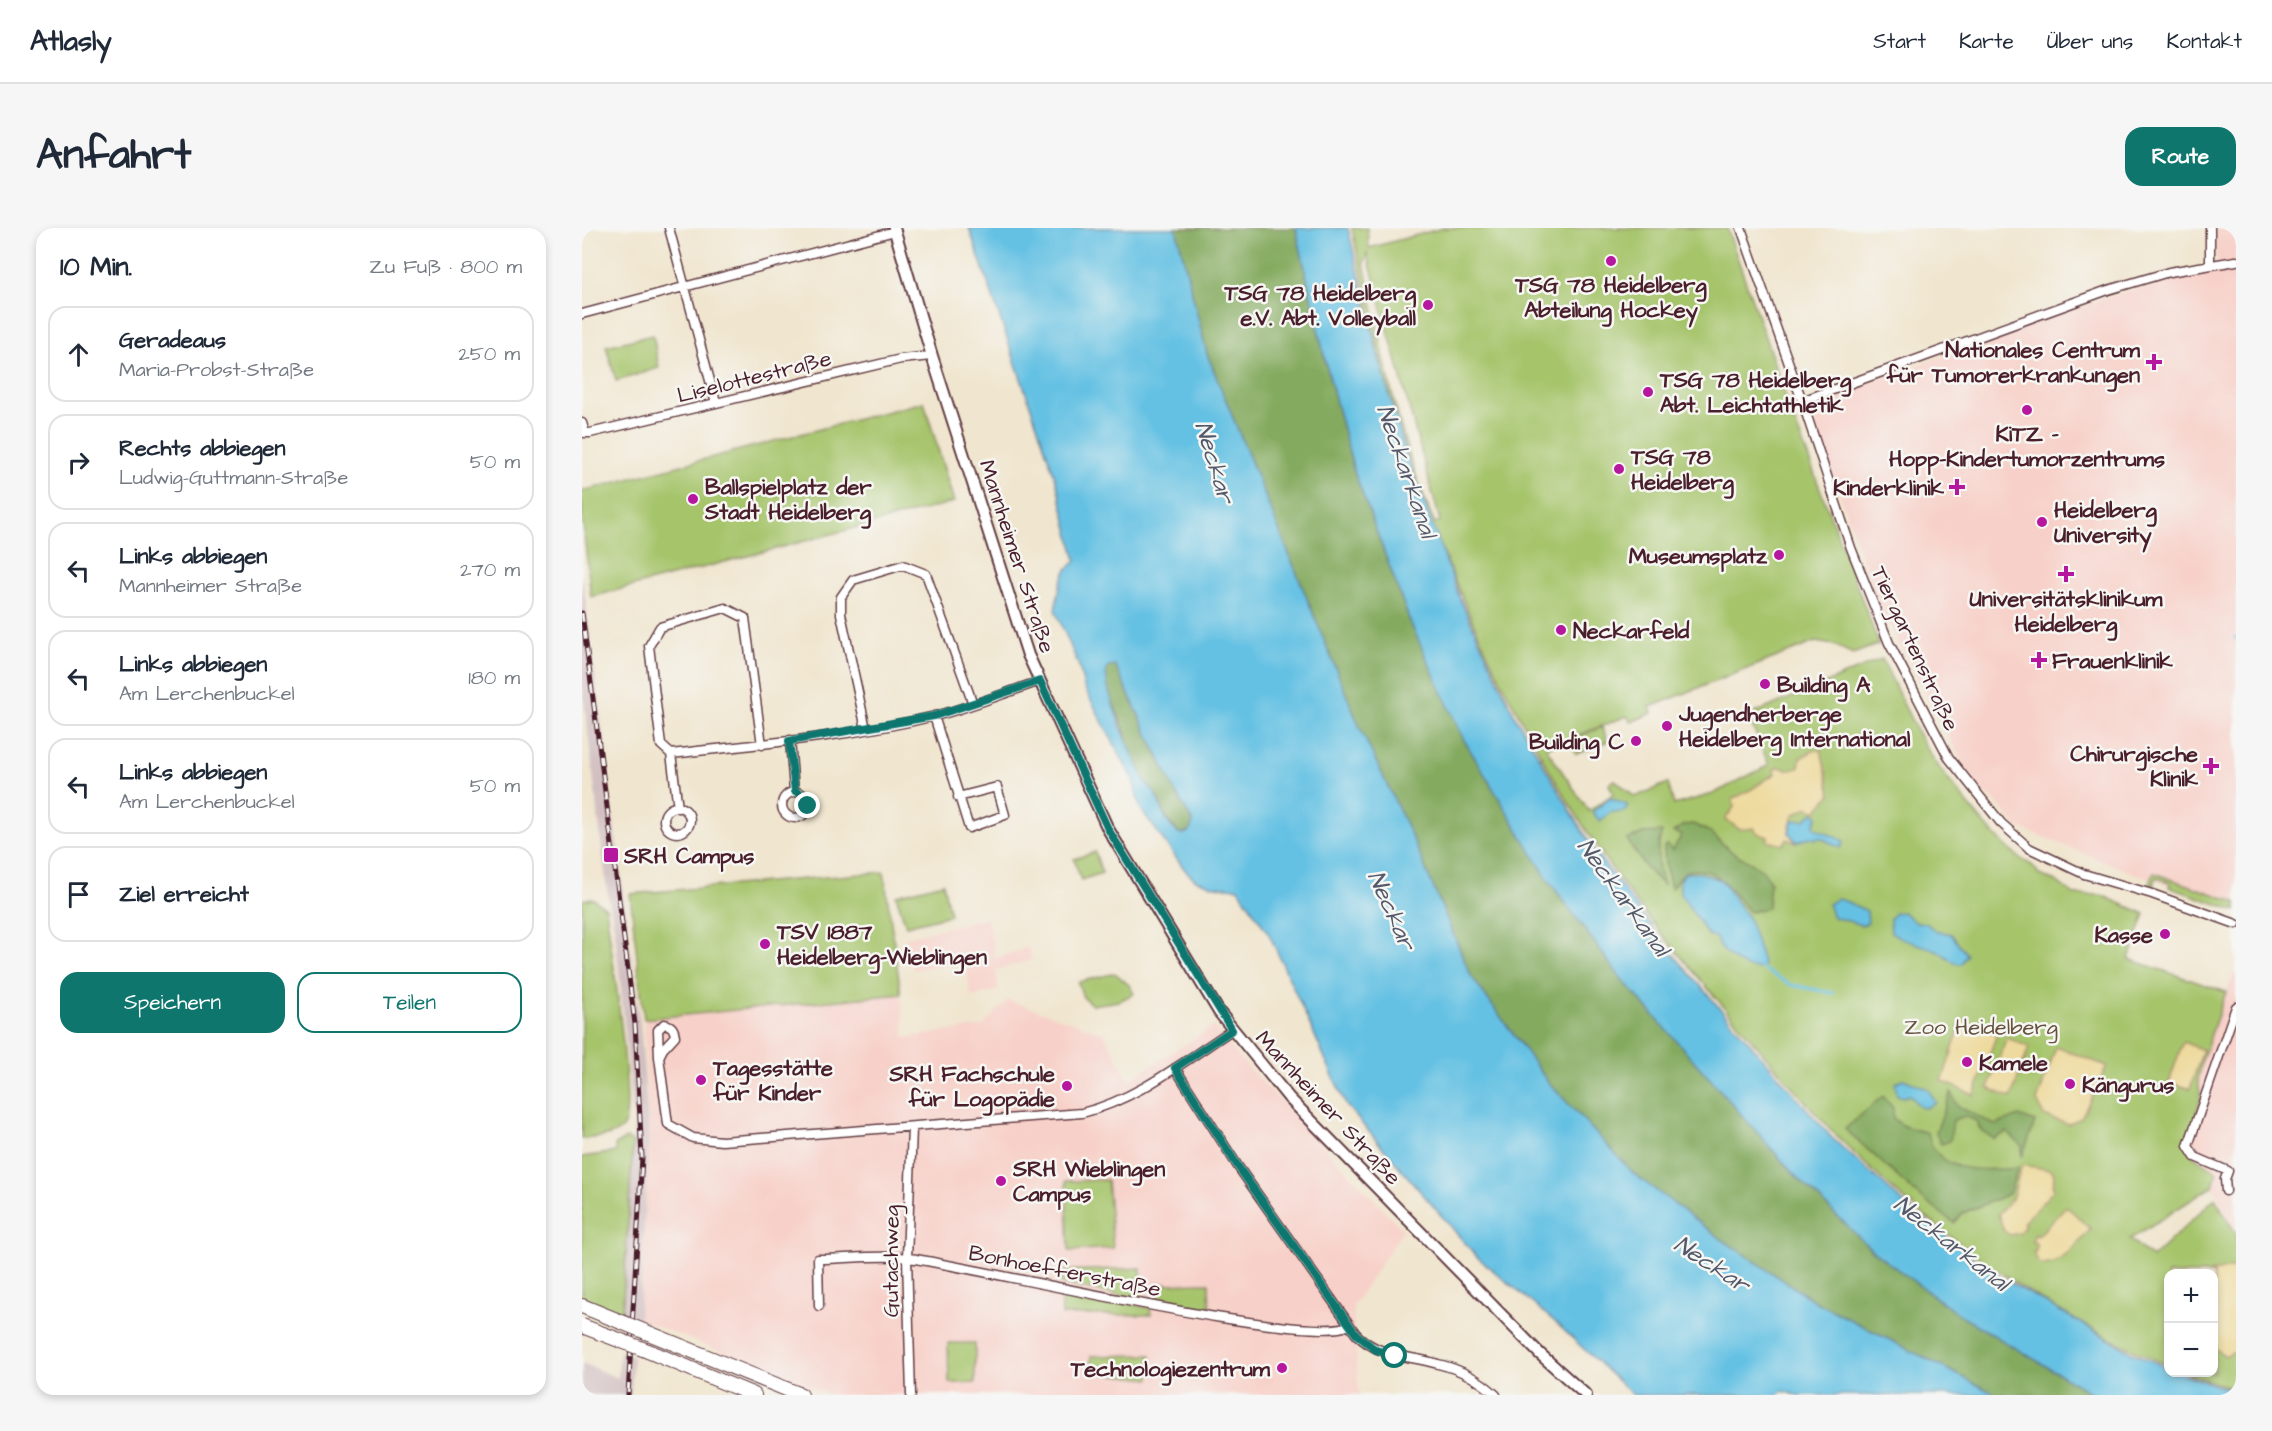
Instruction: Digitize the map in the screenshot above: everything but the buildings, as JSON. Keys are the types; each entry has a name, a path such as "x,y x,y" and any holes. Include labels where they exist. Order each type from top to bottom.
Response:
{"highway":[{"path":"582,1306 801,1395"},
{"path":"582,1326 754,1395"}],"street":[{"path":"669,228 716,403"},
{"name":"Tiergartenstraße","path":"1741,228 1851,548 1889,643 1940,744 2001,823 2029,848 2084,874 2152,894 2236,924"},
{"path":"2210,228 2210,265"},
{"path":"582,314 894,229"},
{"name":"Mannheimer Straße","path":"894,229 932,357 1025,646 1108,829 1232,1030 1289,1098 1540,1354 1586,1395"},
{"path":"1802,401 2108,290 2169,272 2236,261"},
{"name":"Liselottestraße","path":"582,423 585,433 628,426 901,359 932,357"},
{"path":"866,729 841,614 841,597 853,580 903,564 926,574 973,704"},
{"path":"678,808 671,754 661,745 649,646 660,627 725,608 745,618 762,745"},
{"path":"671,754 762,745 934,716 1040,681"},
{"path":"934,716 958,797 969,828 1005,815 997,787 958,797"},
{"path":"789,741 795,791"},
{"path":"2226,1191 2225,1179 2228,1171 2195,1157 2189,1151 2188,1146 2236,1007"},
{"path":"659,1057 668,1124 693,1138 722,1141 1082,1113 1121,1100 1232,1030"},
{"path":"1175,1068 1239,1168 1349,1325 1364,1342 1376,1350 1454,1369 1485,1385 1496,1395"},
{"name":"Gutachweg","path":"911,1395 907,1258 912,1128"},
{"name":"Bonhoefferstraße","path":"819,1306 818,1259 907,1258 1215,1317 1312,1330 1343,1329 1349,1325"}],"shaded area":[{"name":"Heidelberg University","path":"2216,228 2236,228 2236,906 2125,870 2016,826 1996,801 1974,784 1879,605 1815,426 1816,417 1824,406 1854,388 2107,297 2170,279 2220,270 2216,255"},
{"path":"582,574 640,1022 649,1133 639,1319 622,1314 634,1119 615,932 607,890 582,683"},
{"path":"987,918 996,958 1028,947 1032,960 996,970 999,990 971,997 965,960 913,970 906,937"},
{"path":"2236,966 2236,1232 2213,1186 2217,1172 2188,1150 2201,1098 2198,1080 2202,1060"},
{"name":"SRH Wieblingen Campus","path":"901,994 905,1038 983,1026 1008,1000 1104,1033 1129,1080 1214,1026 1234,1052 1403,1230 1353,1306 1359,1395 830,1395 639,1319 649,1133 644,1019"},
{"path":"620,1351 633,1357 631,1395 582,1395 582,1363 618,1378"}],"green space":[{"path":"1176,228 1296,228 1325,360 1354,471 1411,624 1464,740 1547,878 1620,977 1793,1173 1874,1252 1961,1316 2095,1395 1997,1395 1816,1302 1724,1241 1634,1174 1548,1082 1471,976 1412,837 1360,728 1207,354"},
{"name":"Zoo Heidelberg","path":"1352,228 1367,228 1369,248 1443,228 1727,228 1794,420 1879,644 1853,654 1834,645 1815,642 1650,707 1652,713 1631,722 1627,716 1546,748 1589,811 1613,794 1609,784 1615,780 1635,797 1668,783 1674,805 1713,794 1769,765 1748,716 1882,659 1913,724 1940,769 2001,841 2034,867 2039,875 2056,881 2074,895 2101,895 2145,914 2129,959 2226,992 2202,1060 2198,1080 2201,1098 2186,1145 2195,1157 2217,1172 2213,1186 2130,1239 2152,1258 2215,1198 2236,1234 2236,1390 2198,1377 2218,1377 2218,1269 2164,1269 2164,1363 2079,1322 2034,1295 1948,1235 1908,1202 1835,1134 1768,1059 1638,904 1590,836 1551,773 1499,677 1468,611 1407,455 1383,371","holes":["1367,253 1440,521 1435,523 1402,429 1364,263"]},
{"path":"653,335 659,368 616,381 606,346"},
{"path":"924,402 954,502 591,597 582,516 582,491"},
{"path":"1115,665 1174,789 1193,822 1190,832 1179,833 1169,822 1156,795 1147,784 1131,754 1123,726 1106,687 1107,668"},
{"path":"1602,727 1608,741 1576,754 1570,740"},
{"path":"1693,824 1710,832 1729,850 1763,870 1770,882 1768,908 1750,912 1723,881 1707,871 1685,872 1671,888 1665,864 1664,847 1666,845 1673,850 1682,835 1673,832 1684,825"},
{"path":"1662,832 1658,846 1658,859 1664,886 1646,868 1627,840 1643,833"},
{"path":"1095,852 1102,873 1081,880 1074,859"},
{"name":"TSV 1887 Heidelberg-Wieblingen","path":"884,872 901,994 644,1019 630,894"},
{"path":"2154,873 2236,902 2236,911 2169,887 2170,882 2156,878 2152,888 2148,887"},
{"path":"943,883 950,915 906,926 896,895"},
{"path":"592,898 606,908 624,1056 627,1111 621,1129 605,1136 582,1139 582,900"},
{"path":"1115,973 1129,985 1134,994 1119,1001 1092,1005 1083,997 1078,982"},
{"path":"1951,1092 1957,1106 1995,1125 2019,1116 2035,1122 2022,1157 2022,1146 2007,1132 1994,1139 1980,1129 1976,1121 1966,1116 1953,1120 1950,1141 1941,1144 1936,1132"},
{"path":"1883,1096 1893,1108 1893,1118 1905,1126 1928,1133 1933,1147 1941,1157 1951,1163 1977,1169 2018,1168 2009,1194 1963,1213 1954,1223 1921,1198 1845,1129"},
{"path":"627,1138 633,1143 622,1314 582,1297 582,1157 616,1152 615,1145"},
{"path":"1107,1180 1113,1248 1069,1251 1066,1181"},
{"path":"1141,1268 1142,1300 1061,1284 1061,1271"},
{"path":"1209,1283 1210,1312 1158,1302 1157,1284"},
{"path":"1061,1291 1150,1308 1151,1315 1062,1315"},
{"path":"948,1343 975,1343 975,1383 949,1383"},
{"path":"1151,1355 1150,1379 1091,1372 1091,1356"}],"sand":[{"path":"1815,750 1821,750 1831,794 1816,811 1808,807 1793,815 1789,832 1796,843 1787,839 1783,845 1767,841 1768,837 1757,833 1754,828 1739,829 1725,820 1734,807 1733,798 1775,774 1774,769 1799,768 1800,758"},
{"name":"Kamele","path":"1962,1021 1997,1034 1974,1095 1942,1081"},
{"path":"2007,1038 2029,1047 2011,1098 1988,1088"},
{"path":"2183,1042 2203,1050 2190,1089 2169,1082"},
{"name":"Kängurus","path":"2056,1047 2107,1066 2081,1118 2068,1124 2044,1116 2037,1101"},
{"path":"2022,1165 2051,1170 2054,1174 2053,1191 2023,1223 2025,1225 2020,1233 2010,1235 2004,1231 1998,1214 2012,1199"},
{"path":"2066,1206 2091,1229 2062,1258 2055,1262 2039,1264 2033,1252 2036,1251 2036,1243 2032,1242 2035,1234 2038,1236"},
{"path":"2236,1267 2236,1354 2232,1352 2225,1356 2218,1350 2218,1271"}],"water":[{"name":"Neckar","path":"969,228 1176,228 1207,354 1360,728 1412,837 1471,976 1548,1082 1634,1174 1724,1241 1816,1302 1997,1395 1797,1395 1783,1391 1777,1395 1633,1395 1554,1321 1477,1257 1346,1105 1270,936 1238,888 1214,886 1196,880 1185,870 1140,808 1133,780 1084,687 1079,666 1055,610 1061,581 1067,569 1076,561 1056,480","holes":["1115,665 1174,789 1193,822 1190,831 1180,834 1169,824 1155,794 1145,781 1127,741 1109,691 1107,668"]},
{"name":"Neckarkanal","path":"1296,228 1348,228 1376,347 1406,454 1461,601 1516,718 1595,852 1666,946 1832,1138 1914,1212 1990,1271 2133,1353 2164,1366 2164,1377 2192,1377 2236,1392 2236,1395 2095,1395 1961,1316 1874,1252 1793,1173 1620,977 1547,878 1464,740 1411,624 1354,471 1325,360"},
{"path":"1610,798 1627,805 1627,809 1623,812 1611,812 1600,821 1592,812"},
{"path":"1814,812 1818,816 1815,828 1844,841 1841,848 1819,837 1815,839 1810,837 1797,842 1789,833 1792,821 1805,820"},
{"path":"1685,873 1701,873 1721,880 1749,919 1764,965 1761,968 1739,964 1727,954 1715,937 1708,935 1680,893 1680,881"},
{"path":"1838,898 1867,911 1868,923 1862,925 1833,917 1828,904"},
{"path":"1903,912 1915,922 1926,923 1934,930 1951,934 1967,955 1961,964 1953,962 1936,950 1908,941 1891,932 1890,918 1895,913"},
{"path":"1903,1079 1928,1089 1936,1103 1926,1108 1920,1107 1910,1095 1903,1097 1897,1095 1895,1083"}],"waterway":[{"path":"1761,968 1791,985 1833,993"}],"railway":[{"path":"582,613 635,1024 642,1157 628,1395"}],"place":[{"name":"TSG 78 Heidelberg Abteilung Hockey","path":"1611,261"},
{"name":"TSG 78 Heidelberg e.V. Abt. Volleyball","path":"1428,305"},
{"name":"Nationales Centrum für Tumorerkrankungen","path":"2154,362"},
{"name":"TSG 78 Heidelberg Abt. Leichtathletik","path":"1648,392"},
{"name":"KiTZ - Hopp-Kindertumorzentrums","path":"2027,410"},
{"name":"TSG 78 Heidelberg","path":"1619,469"},
{"name":"Kinderklinik","path":"1957,487"},
{"name":"Ballspielplatz der Stadt Heidelberg","path":"693,499"},
{"name":"Heidelberg University","path":"2042,522"},
{"name":"Museumsplatz","path":"1779,555"},
{"name":"Universitätsklinikum Heidelberg","path":"2066,574"},
{"name":"Neckarfeld","path":"1561,630"},
{"name":"Frauenklinik","path":"2039,660"},
{"name":"Building A","path":"1765,684"},
{"name":"Jugendherberge Heidelberg International","path":"1667,726"},
{"name":"Building C","path":"1636,741"},
{"name":"Chirurgische Klinik","path":"2211,766"},
{"name":"SRH Campus","path":"611,855"},
{"name":"Kasse","path":"2165,934"},
{"name":"TSV 1887 Heidelberg-Wieblingen","path":"765,944"},
{"name":"Kamele","path":"1967,1062"},
{"name":"Tagesstätte für Kinder","path":"701,1080"},
{"name":"Kängurus","path":"2070,1084"},
{"name":"SRH Fachschule für Logopädie","path":"1067,1086"},
{"name":"SRH Wieblingen Campus","path":"1001,1181"},
{"name":"Technologiezentrum","path":"1282,1368"}],"route":[{"path":"808,806 805,796 795,791 789,741 914,721 951,712 1040,681 1108,829 1232,1030 1175,1068 1239,1168 1356,1334 1376,1350 1395,1356"}]}
